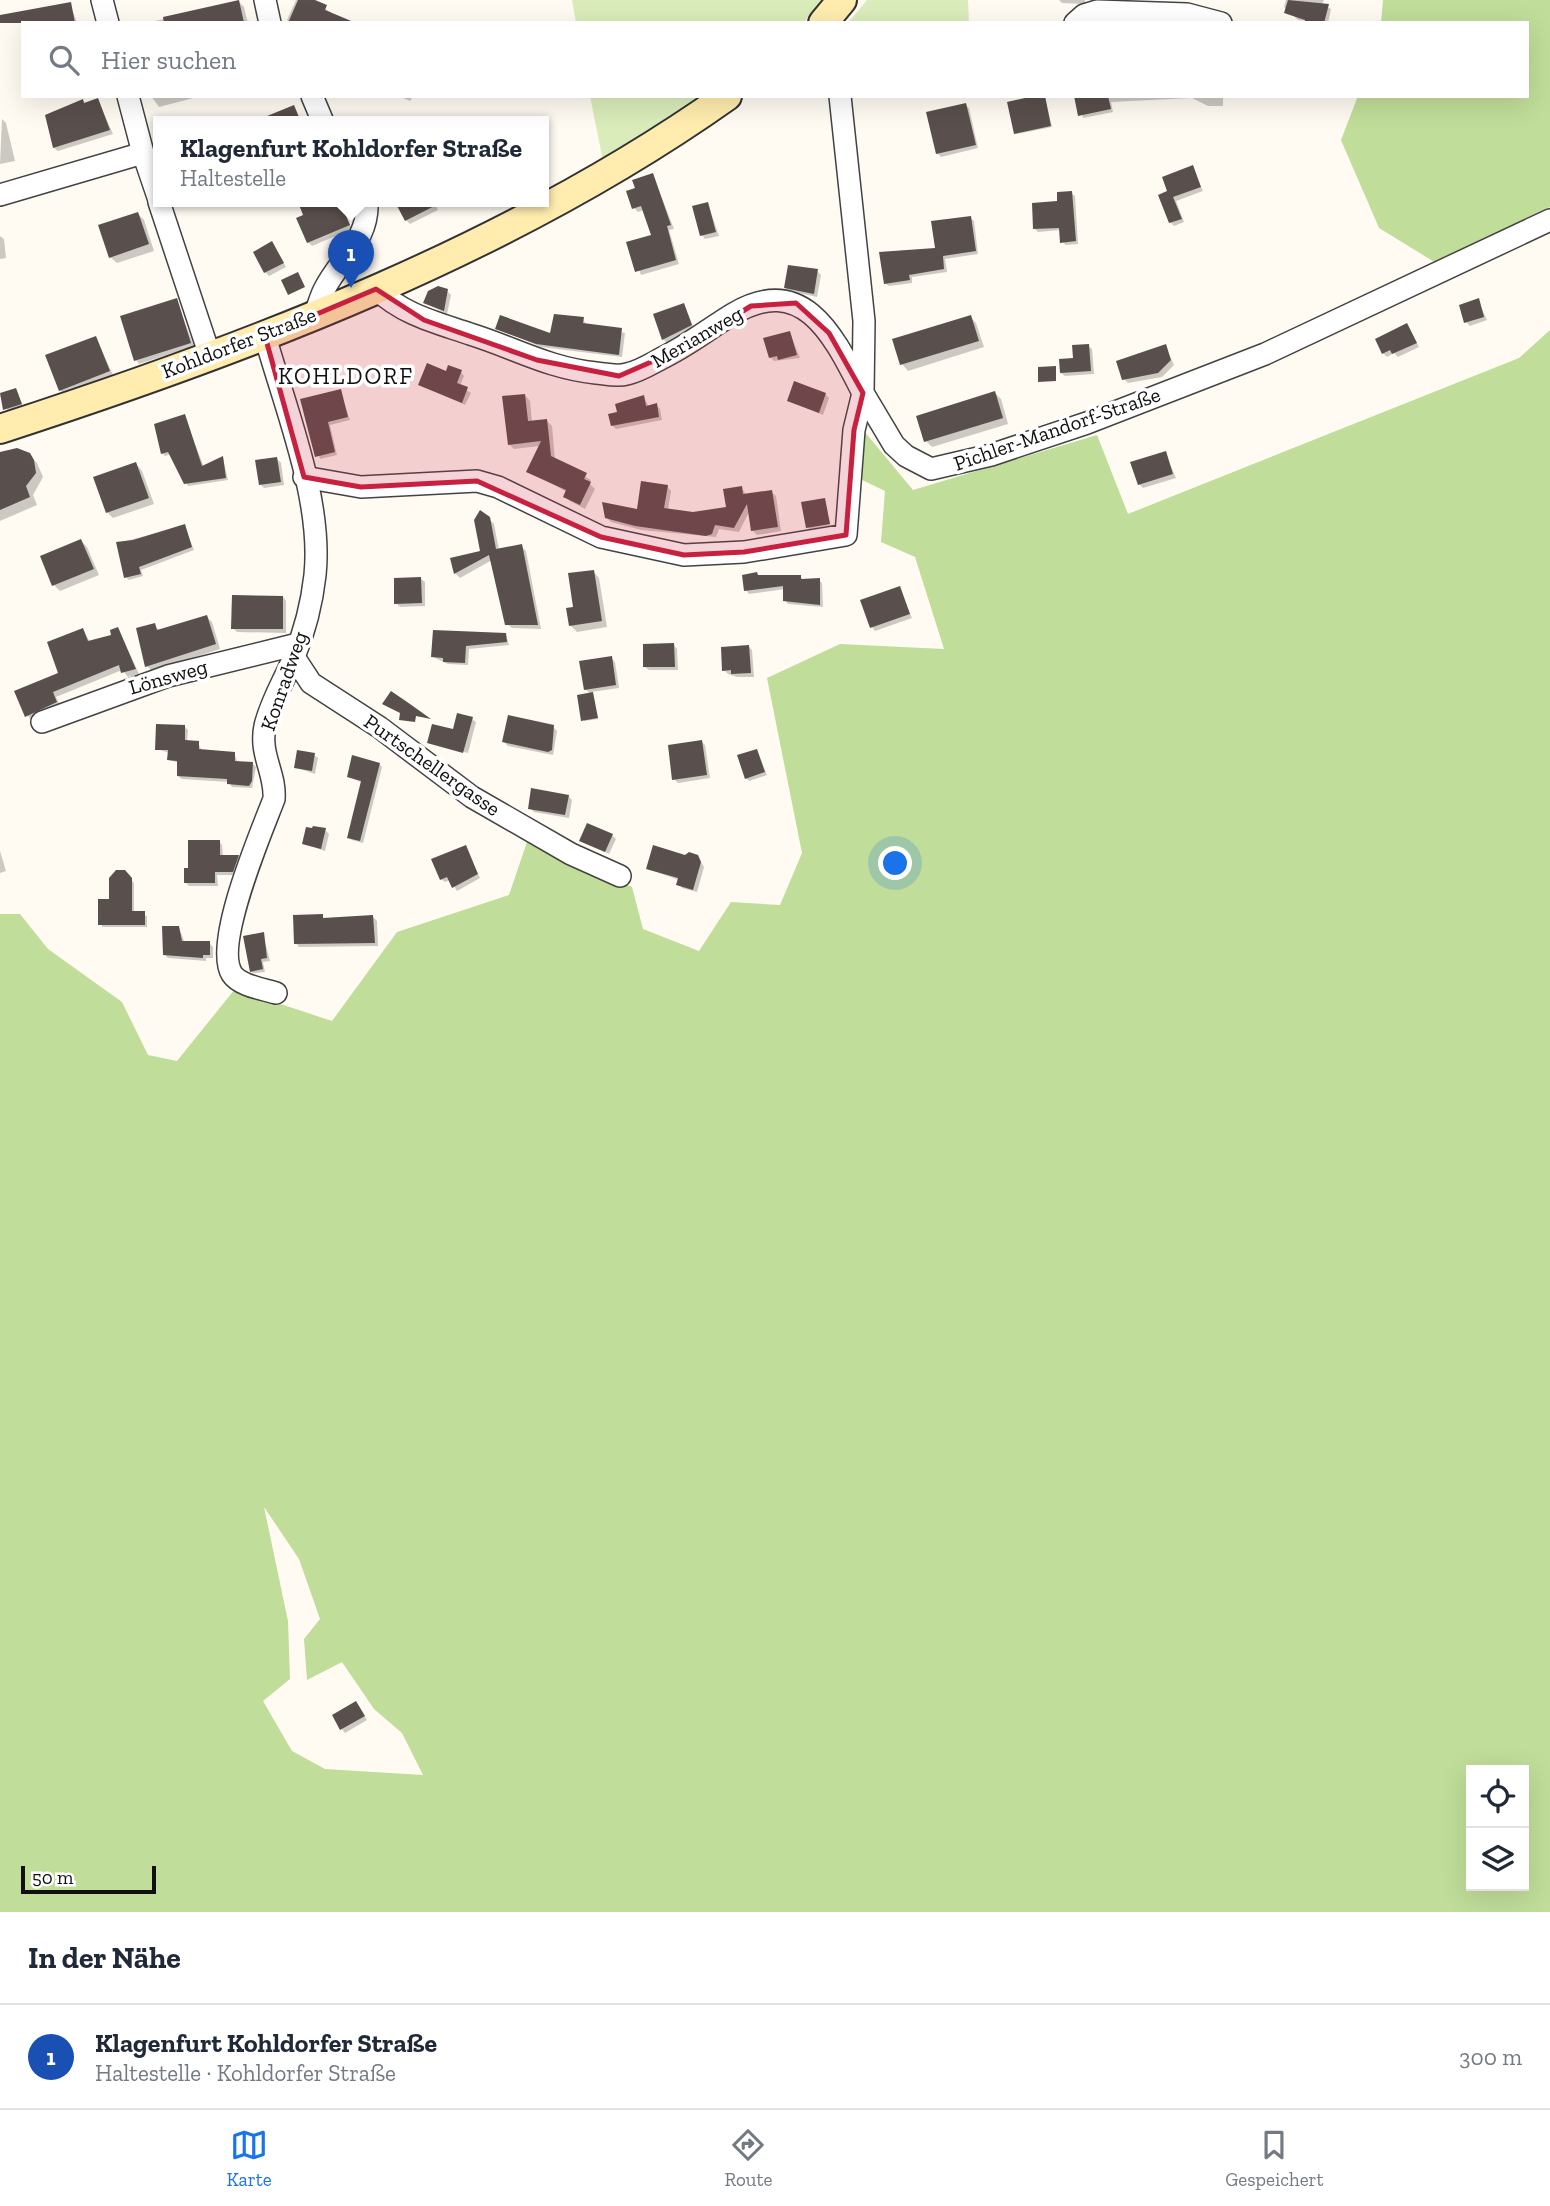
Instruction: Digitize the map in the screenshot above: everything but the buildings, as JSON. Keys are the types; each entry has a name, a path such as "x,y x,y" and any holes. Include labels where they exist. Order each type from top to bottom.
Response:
{"street":[{"path":"102,0 107,21"},
{"path":"265,0 270,21"},
{"path":"1077,21 1084,15 1097,11 1187,13 1214,21"},
{"path":"129,98 153,183"},
{"path":"313,98 320,116"},
{"name":"Kohldorfer Straße","path":"549,204 601,179 724,98"},
{"name":"Pichler-Mandorf-Straße","path":"843,98 864,321 863,393 882,429 906,456 932,469 955,466 1087,423 1265,354 1550,220"},
{"path":"0,195 143,153"},
{"path":"161,207 210,356"},
{"path":"314,316 325,289 360,239 366,224 367,207"},
{"name":"Kohldorfer Straße","path":"0,429 210,356 314,316 376,289 544,207"},
{"name":"Merianweg","path":"376,289 391,303 424,320 471,334 564,370 619,376 631,373 682,348 751,306 775,301 796,303 808,309 829,333 863,393"},
{"name":"Konradweg","path":"265,336 304,477 311,513 315,573 296,651 275,694 265,726 263,755 274,790 274,799 228,928 229,967 232,975 239,981 276,993"},
{"path":"304,477 361,487 477,481 498,487 610,539 684,555 744,552 846,535 854,430 863,393"},
{"name":"Lönsweg","path":"42,722 118,692 168,676 296,651"},
{"name":"Purtschellergasse","path":"296,651 311,683 379,727 472,797 571,854 620,876"}],"highlighted area":[{"path":"376,289 424,320 537,360 619,376 683,348 751,306 796,303 829,333 863,393 854,430 846,535 744,552 684,555 601,537 477,481 361,487 304,477 265,336"}],"green space":[{"path":"572,0 822,0 805,21 576,21"},
{"path":"867,0 968,0 969,21 850,21"},
{"path":"1383,0 1550,0 1550,207 1436,263 1379,228 1341,140 1357,98 1529,98 1529,21 1381,21"},
{"path":"590,98 703,98 604,166"},
{"path":"1550,330 1550,1912 0,1912 0,914 20,914 48,949 122,1002 148,1055 177,1061 235,989 332,1021 397,932 509,895 528,839 632,887 643,929 699,951 731,902 780,905 802,853 767,678 840,644 944,649 915,557 881,542 885,491 858,478 864,431 913,490 1097,435 1128,514 1519,358","holes":["264,1507 299,1559 320,1619 304,1639 307,1680 342,1662 374,1709 402,1733 423,1775 325,1769 292,1751 263,1701 290,1679 288,1621"]}],"place":[{"name":"Klagenfurt Kohldorfer Straße","path":"351,288"}],"district":[{"name":"KOHLDORF","path":"346,376"}]}
